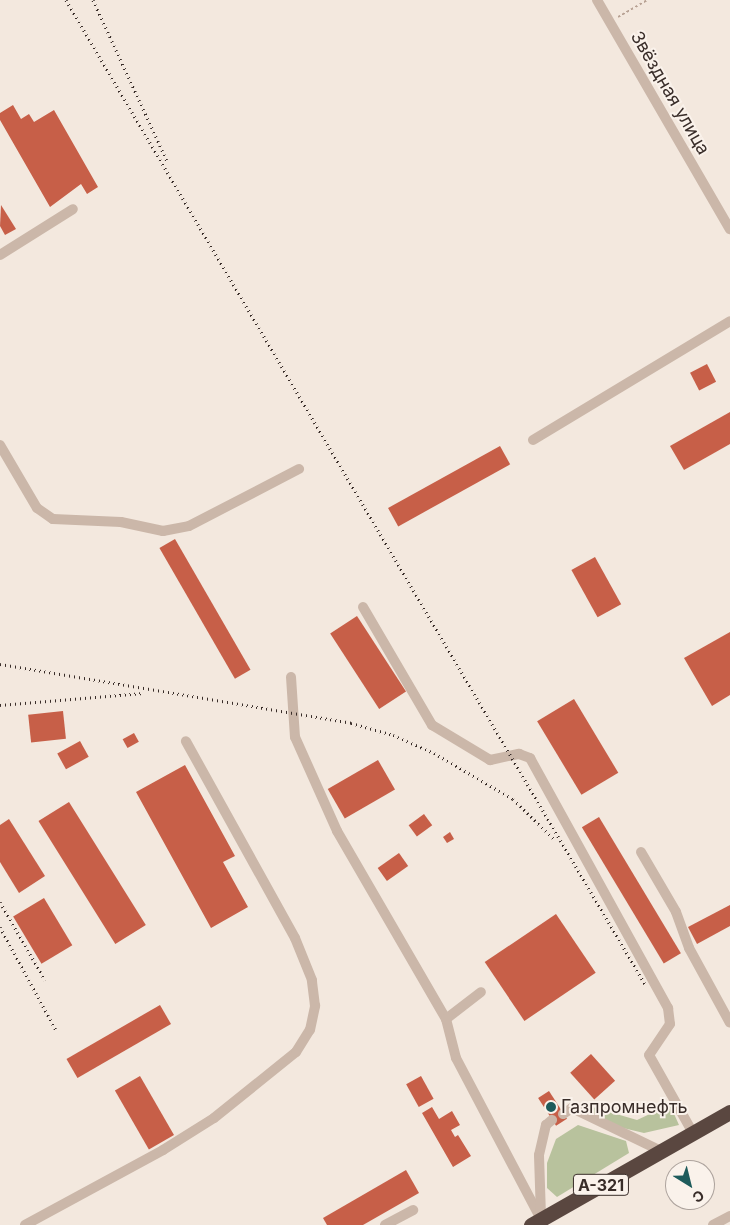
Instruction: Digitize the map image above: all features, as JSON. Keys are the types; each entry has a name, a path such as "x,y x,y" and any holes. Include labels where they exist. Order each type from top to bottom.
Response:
{"highway":[{"name":"А-321","path":"536,1222 730,1112"}],"street":[{"name":"Звёздная улица","path":"597,0 730,228"},
{"path":"0,255 73,209"},
{"path":"533,440 730,321"},
{"path":"0,446 37,508 53,519 121,522 163,531 189,526 299,470"},
{"path":"363,607 432,725 490,760 519,754 530,758 668,1008 670,1024 649,1055 693,1133"},
{"path":"291,677 295,737 337,831 446,1019 456,1058 536,1222"},
{"path":"26,1225 163,1150 214,1118 296,1052 310,1030 315,1006 312,980 295,938 186,742"},
{"path":"641,852 676,912 689,948 730,1023"},
{"path":"446,1019 481,992"},
{"path":"563,1114 572,1108 661,1151"},
{"path":"536,1222 539,1156 546,1125 552,1120"},
{"path":"385,1225 413,1210"},
{"path":"713,1225 729,1218"}],"path":[{"path":"609,22 647,0"}],"green space":[{"path":"667,1106 671,1107 679,1125 644,1133 623,1128 589,1112 592,1107 637,1120"},
{"path":"578,1125 626,1141 629,1153 557,1197 547,1188 547,1163 556,1139"}],"building":[{"path":"13,105 21,119 29,114 34,122 54,110 98,187 87,194 81,184 50,207 0,120 0,113"},
{"path":"1,205 16,229 5,235 0,226"},
{"path":"707,364 716,382 699,390 690,373"},
{"path":"730,412 730,444 684,470 670,446"},
{"path":"500,446 510,464 398,526 388,508"},
{"path":"175,539 250,670 235,679 159,548"},
{"path":"595,557 621,604 598,617 571,570"},
{"path":"357,616 406,691 379,709 330,633"},
{"path":"730,632 730,695 712,706 684,658"},
{"path":"574,699 618,773 581,795 537,721"},
{"path":"63,711 66,739 31,743 28,715"},
{"path":"134,733 139,742 127,748 123,739"},
{"path":"80,741 89,757 66,769 57,754"},
{"path":"378,760 395,789 345,818 328,789"},
{"path":"185,765 235,856 223,862 248,907 211,928 136,792"},
{"path":"69,802 146,925 115,944 38,821"},
{"path":"424,814 432,825 417,836 409,825"},
{"path":"599,817 681,953 664,964 582,827"},
{"path":"9,819 45,876 19,893 0,862 0,825"},
{"path":"450,832 454,839 447,843 443,837"},
{"path":"399,853 408,866 387,881 378,868"},
{"path":"44,898 72,945 41,964 13,917"},
{"path":"730,905 730,926 697,944 688,927"},
{"path":"556,914 596,973 524,1021 485,962"},
{"path":"160,1005 171,1024 77,1078 66,1059"},
{"path":"591,1054 615,1081 594,1099 570,1073"},
{"path":"140,1076 174,1135 149,1149 115,1090"},
{"path":"421,1076 434,1099 419,1107 406,1084"},
{"path":"549,1091 567,1119 556,1126 538,1098"},
{"path":"432,1107 439,1119 452,1111 460,1125 451,1130 455,1137 458,1135 471,1156 453,1167 422,1113"},
{"path":"406,1170 419,1193 363,1225 327,1225 323,1218"}],"railway":[{"path":"66,0 645,984"},
{"path":"93,0 168,163"},
{"path":"0,664 351,723 393,735 434,753 513,799 554,839"},
{"path":"0,705 144,693"},
{"path":"0,902 45,980"},
{"path":"0,927 56,1030"}],"place":[{"name":"Газпромнефть","path":"551,1107"}]}
